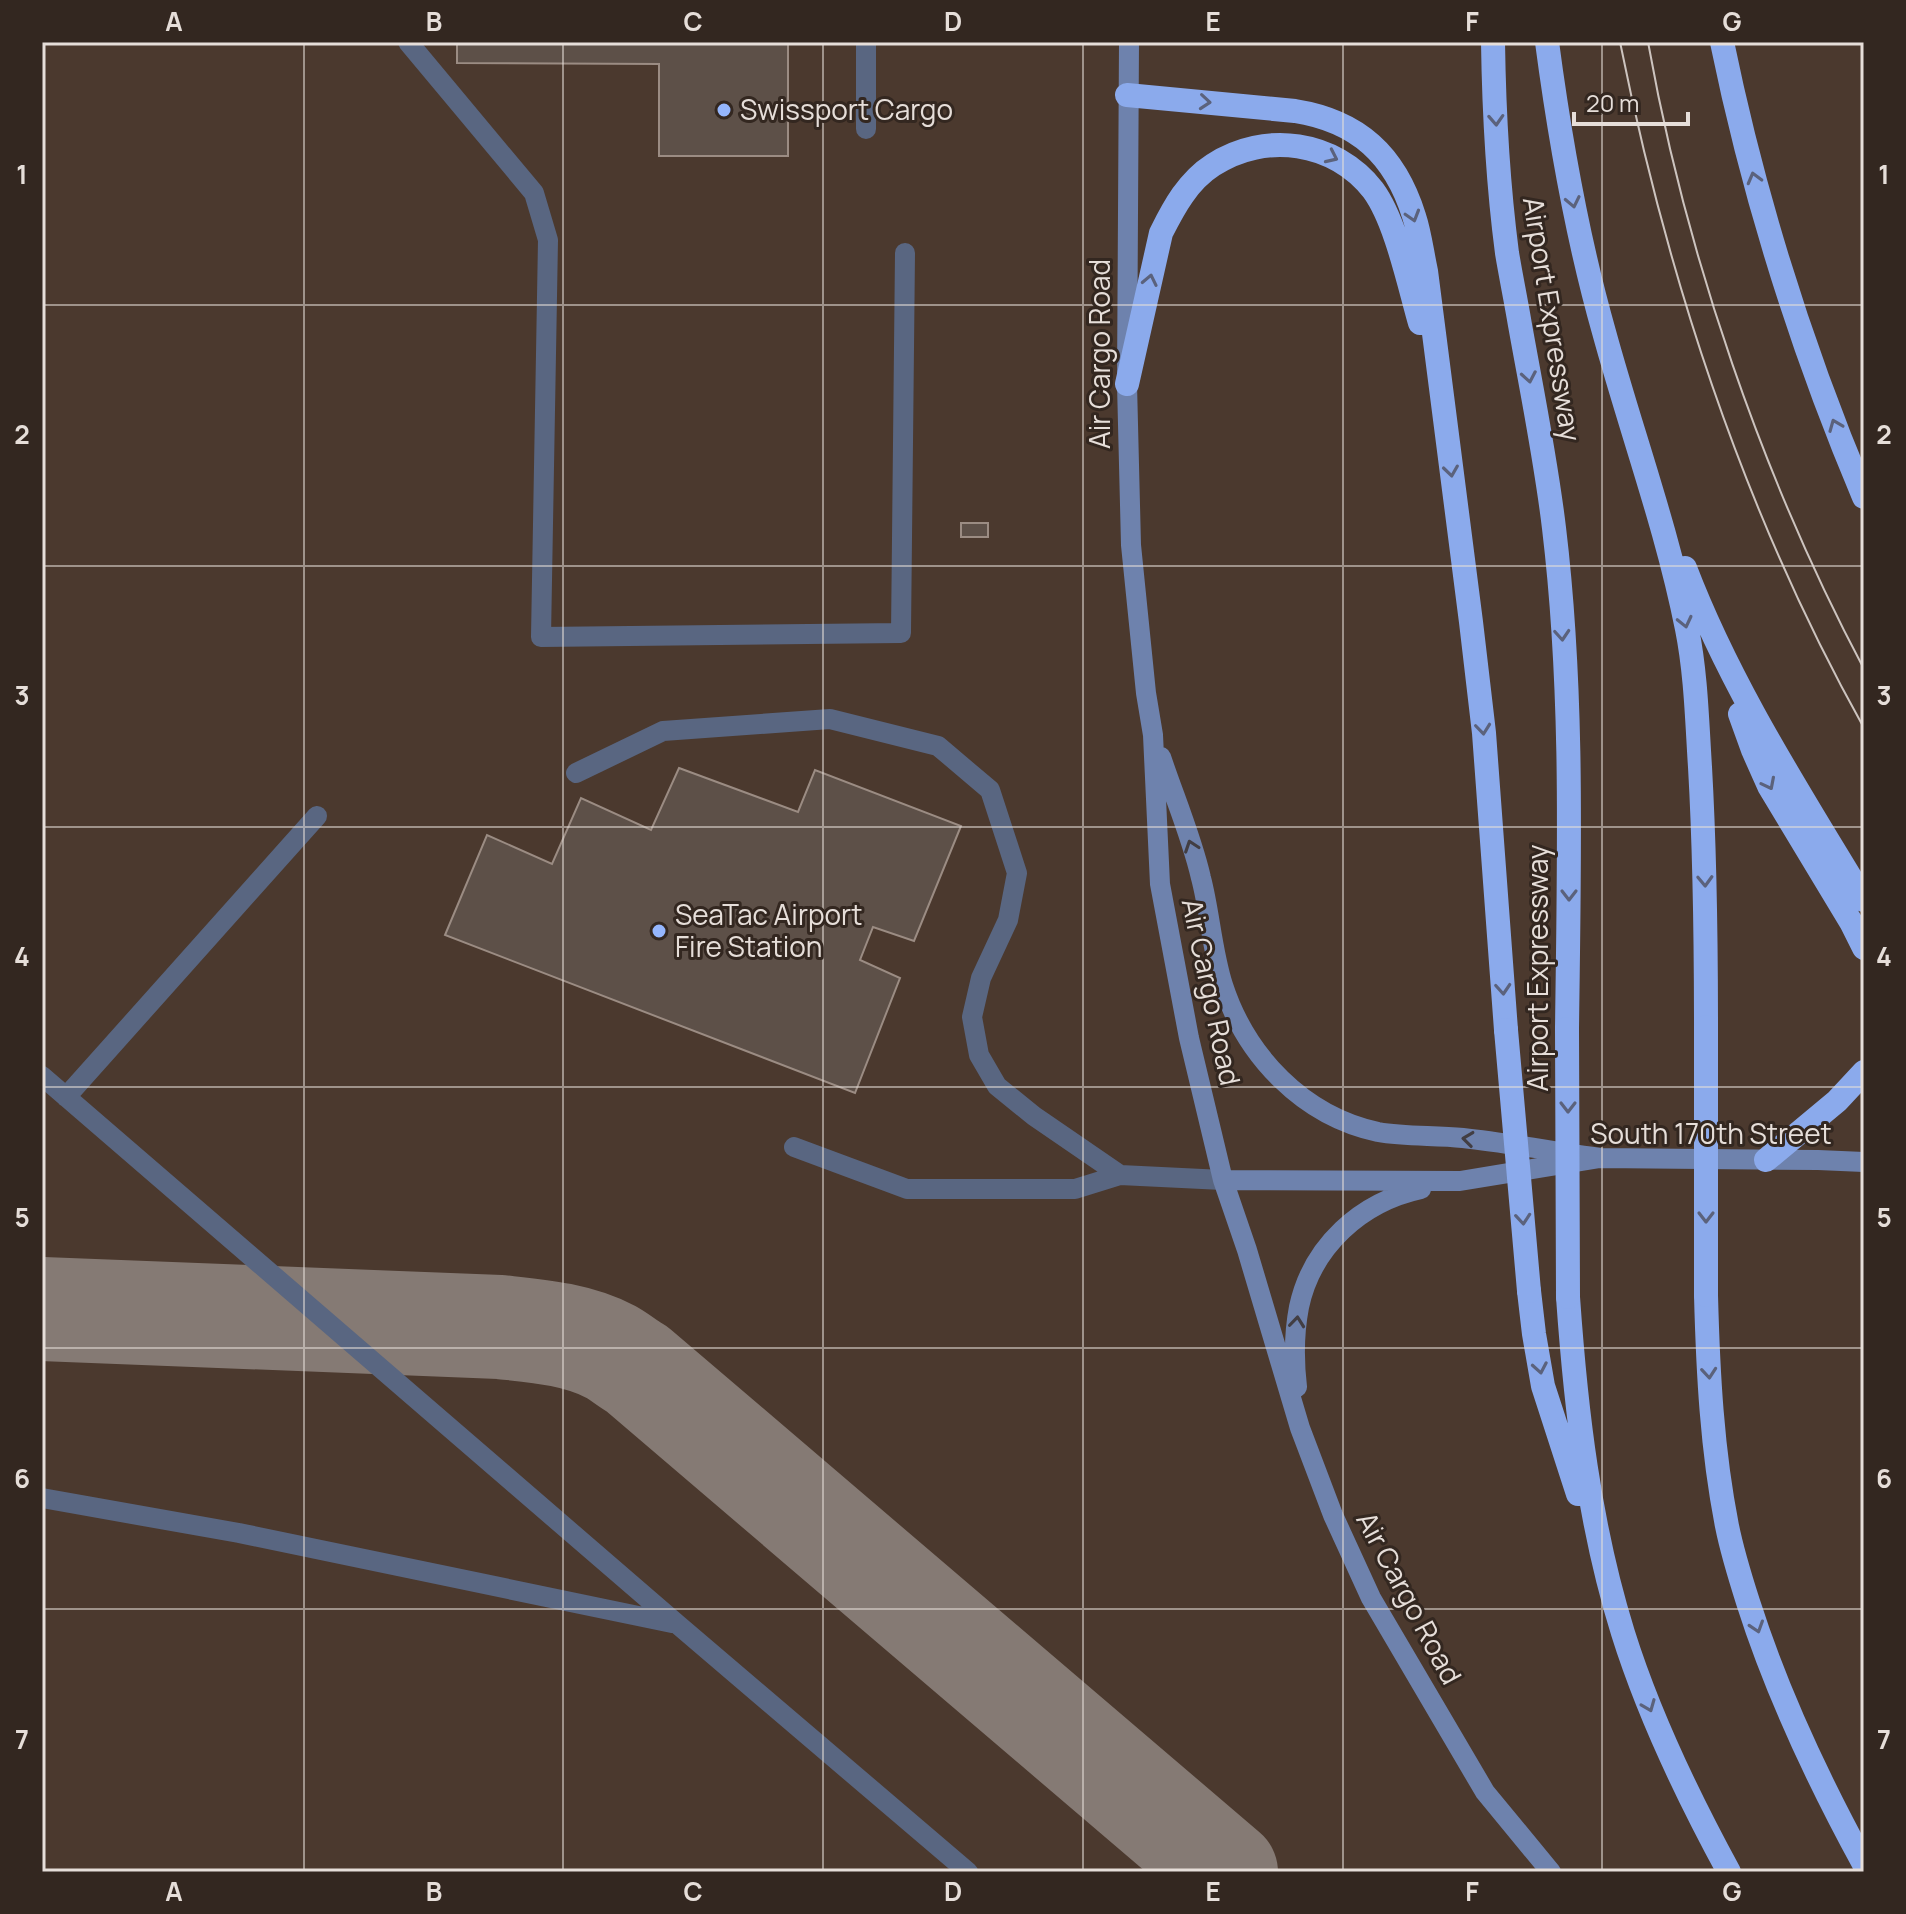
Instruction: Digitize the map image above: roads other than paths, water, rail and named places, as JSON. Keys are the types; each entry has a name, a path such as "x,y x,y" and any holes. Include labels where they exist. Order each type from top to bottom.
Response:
{"highway":[{"name":"Airport Expressway","path":"1493,42 1500,189 1508,256 1545,463 1560,600 1569,811 1568,1297 1578,1422 1589,1492 1623,1633 1647,1701 1676,1768 1729,1872"},
{"path":"1547,42 1567,174 1603,330 1661,524 1687,629 1693,673 1703,813 1706,930 1708,1354 1727,1527 1743,1586 1782,1698 1864,1864"},
{"path":"1722,42 1747,152 1773,246 1807,352 1864,497"},
{"path":"1127,95 1315,114 1346,127 1374,145 1397,177 1415,217 1426,271 1484,733 1506,1030 1534,1334 1543,1386 1623,1633"},
{"path":"1127,384 1161,233 1172,211 1189,186 1213,165 1235,153 1281,145 1304,146 1334,157 1374,192 1392,227 1441,394"},
{"path":"1627,412 1712,633 1753,750 1769,786 1864,948"},
{"path":"1712,633 1769,742 1864,900"},
{"path":"1766,1160 1837,1101 1864,1072"}],"street":[{"name":"Air Cargo Road","path":"1129,42 1127,384 1131,545 1153,735 1160,884 1189,1038 1223,1180 1300,1428 1333,1515 1371,1598 1485,1792 1551,1872"},
{"path":"1153,735 1201,876 1223,984 1245,1036 1265,1063 1291,1089 1349,1123 1378,1131 1414,1137 1461,1138 1600,1158"},
{"name":"South 170th Street","path":"1223,1180 1460,1181 1600,1158 1864,1162"},
{"path":"1300,1428 1295,1366 1296,1331 1299,1307 1314,1267 1343,1228 1370,1208 1399,1194 1460,1181"}],"lane":[{"path":"408,42 534,193 548,240 541,637 901,633 905,253"},
{"path":"866,42 866,129"},
{"path":"576,773 663,731 830,719 938,746 990,790 1017,873 1008,920 981,978 972,1017 979,1055 997,1086 1034,1116 1120,1175"},
{"path":"66,1097 317,816"},
{"path":"42,1076 968,1872"},
{"path":"794,1147 907,1189 1075,1189 1120,1175 1223,1180"},
{"path":"42,1498 239,1533 676,1623"}],"tram line":[{"path":"1620,42 1662,220 1715,395 1782,565 1864,728"},
{"path":"1648,42 1684,203 1732,364 1793,521 1864,669"}],"place":[{"name":"Swissport Cargo","path":"724,110"},
{"name":"SeaTac Airport Fire Station","path":"659,931"}]}
